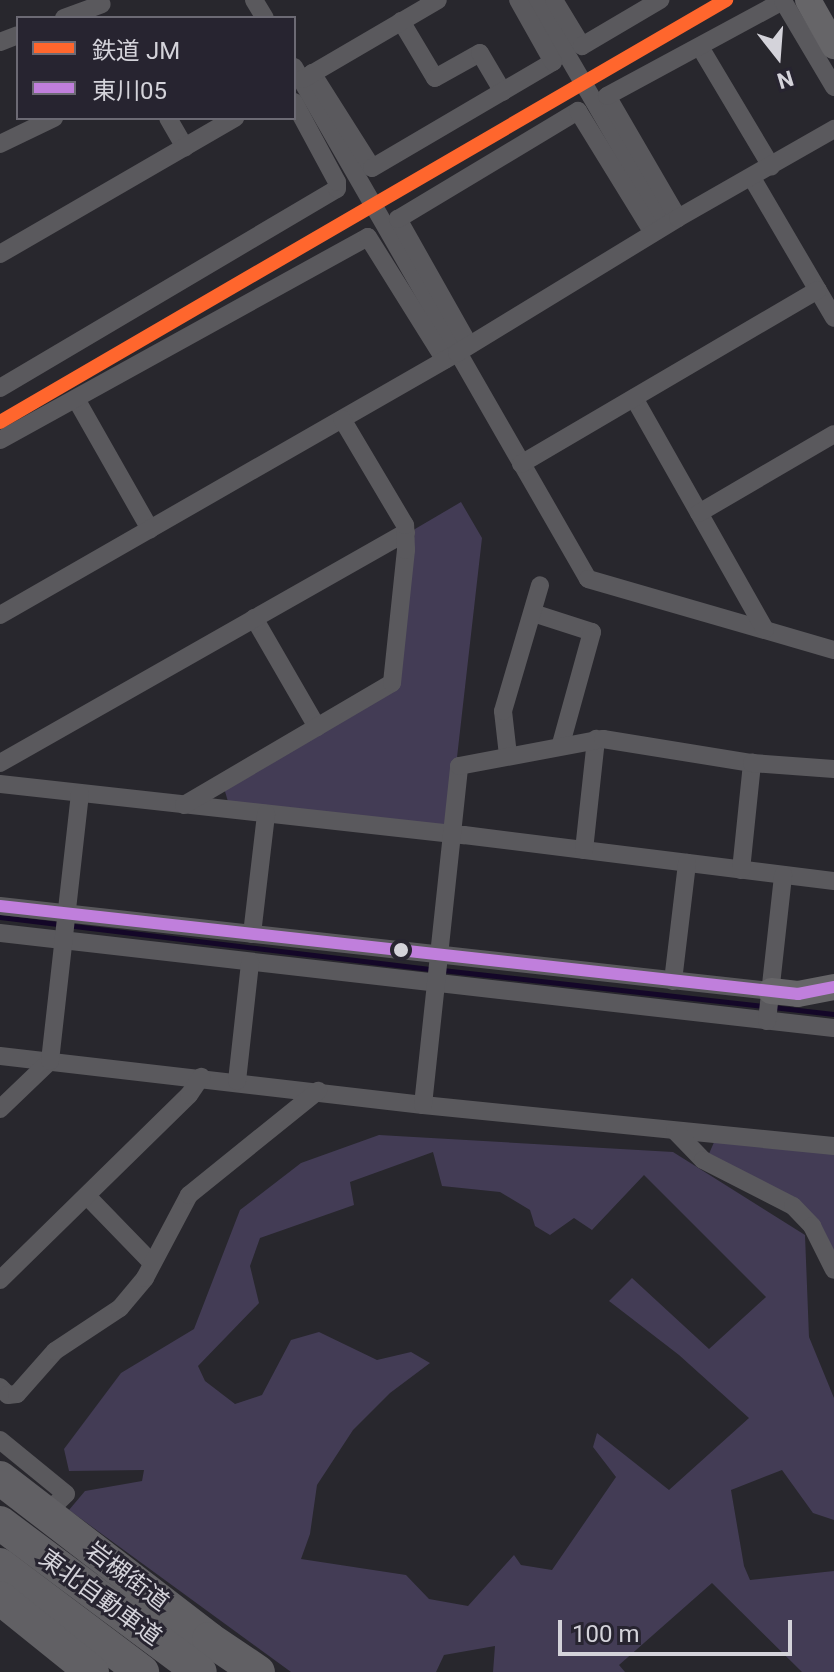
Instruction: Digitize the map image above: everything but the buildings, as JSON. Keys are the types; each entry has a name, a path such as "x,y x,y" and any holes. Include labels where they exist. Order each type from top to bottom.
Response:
{"highway":[{"name":"岩槻街道","path":"0,1478 209,1639 258,1672"},
{"name":"東北自動車道","path":"0,1523 200,1672"},
{"name":"東北自動車道","path":"0,1565 142,1672"},
{"path":"0,1598 92,1672"}],"street":[{"path":"301,84 438,0"},
{"path":"301,84 372,168 553,62 518,0"},
{"path":"535,0 664,223"},
{"path":"554,0 582,46 660,0"},
{"path":"808,0 834,46"},
{"path":"664,223 607,96 783,1 834,87"},
{"path":"71,16 104,7"},
{"path":"401,21 435,78 480,53 503,92"},
{"path":"700,47 771,166"},
{"path":"301,84 588,579 834,650"},
{"path":"0,388 337,189 301,84"},
{"path":"457,353 398,219 578,111 664,223"},
{"path":"0,144 50,120"},
{"path":"169,120 185,147"},
{"path":"0,254 232,120"},
{"path":"0,615 457,353 664,223 752,178 834,129"},
{"path":"752,178 834,318"},
{"path":"0,440 368,237 457,353"},
{"path":"521,464 818,290"},
{"path":"634,398 765,630"},
{"path":"76,399 150,529"},
{"path":"184,805 392,683 405,525 342,419"},
{"path":"699,513 834,434"},
{"path":"0,763 406,532"},
{"path":"508,755 503,711 540,585"},
{"path":"533,613 592,632 561,744"},
{"path":"254,618 317,727"},
{"path":"584,850 596,739"},
{"path":"423,1105 442,956 459,766 596,739 752,763 834,769"},
{"path":"741,870 752,763"},
{"path":"0,784 452,834 834,881"},
{"path":"0,1109 50,1061 80,794"},
{"path":"252,934 266,814"},
{"path":"673,981 687,863"},
{"path":"767,1021 783,875"},
{"path":"0,906 673,981 771,991 828,992"},
{"path":"0,933 834,1028"},
{"path":"237,1081 250,963"},
{"path":"0,1056 237,1081 423,1105 834,1146"},
{"path":"0,1280 189,1095 201,1077"},
{"path":"0,1387 8,1395 17,1394 55,1351 120,1308 145,1278 189,1195 318,1091"},
{"path":"675,1131 703,1160 793,1206 812,1226 834,1270"},
{"path":"87,1196 151,1262"},
{"path":"0,1440 66,1494 45,1514"}],"shaded area":[{"path":"461,502 482,538 450,819 440,828 229,805 224,788 398,686 415,529"},
{"path":"379,1135 673,1152 805,1235 809,1337 834,1398 834,1520 813,1513 782,1470 731,1490 744,1566 750,1580 834,1571 834,1672 802,1672 712,1583 619,1665 625,1672 493,1672 495,1646 444,1655 436,1672 291,1672 69,1510 85,1491 142,1481 144,1470 69,1471 64,1449 121,1373 194,1329 240,1210 301,1163","holes":["433,1152 442,1186 500,1192 530,1210 535,1226 550,1235 574,1218 592,1230 644,1175 766,1297 709,1349 632,1278 609,1301 679,1355 749,1418 669,1490 597,1433 593,1447 616,1477 552,1570 521,1565 514,1555 468,1606 429,1599 406,1575 301,1559 310,1534 317,1485 353,1430 390,1393 430,1363 411,1352 377,1360 319,1332 291,1340 262,1395 235,1404 205,1381 198,1366 259,1303 250,1266 260,1238 354,1205 350,1182"]},
{"path":"715,1140 834,1152 834,1261 823,1232 708,1156"}],"waterway":[{"path":"0,917 432,969"},
{"path":"442,970 834,1014"}],"rail line":[{"name":"JM","path":"0,422 726,0"}],"transit line":[{"name":"東川05","path":"0,906 798,994 834,987"}]}
